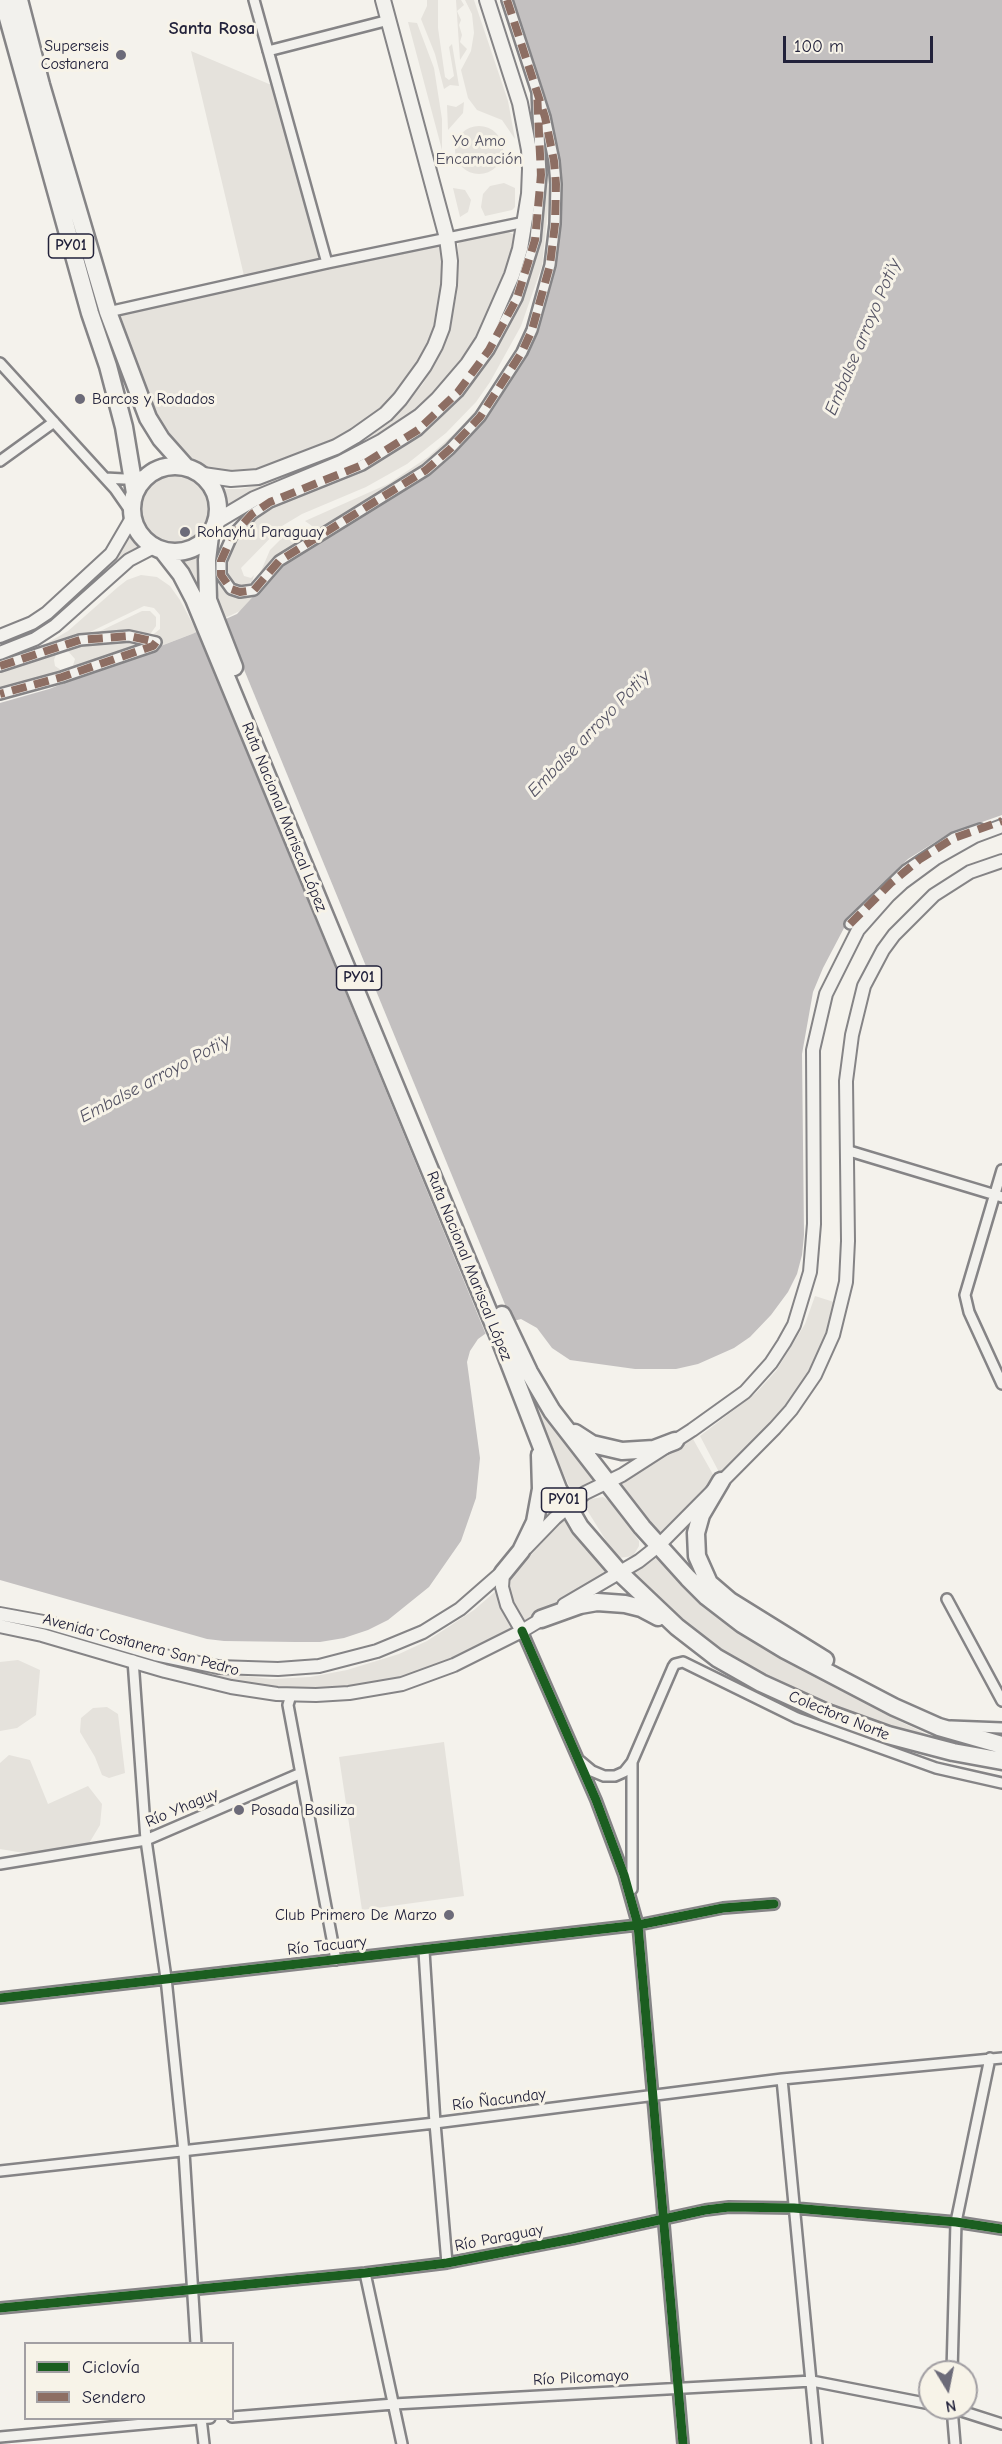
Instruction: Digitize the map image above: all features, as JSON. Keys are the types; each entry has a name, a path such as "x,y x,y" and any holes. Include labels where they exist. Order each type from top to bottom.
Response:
{"highway":[{"name":"PY01","path":"3,0 90,313 108,366 138,482 132,515"},
{"name":"PY01","path":"19,0 41,85 108,312 148,418 161,439 185,466 203,475"},
{"path":"138,482 164,466 185,466"},
{"name":"Ruta Nacional Mariscal López","path":"203,475 212,484 219,508 213,528 206,583 208,618"},
{"name":"Ruta Nacional Mariscal López","path":"132,515 143,538 158,549 181,574 208,618 507,1340 539,1440 558,1489 580,1527 619,1572 677,1627 725,1663 761,1683 827,1713 909,1741 1002,1761"},
{"path":"158,549 176,552 189,550 200,544 213,528"},
{"name":"Ruta Nacional Mariscal López","path":"507,1340 552,1411 606,1483 658,1546 700,1591 742,1624 843,1681 939,1727 1002,1745"},
{"path":"552,1411 583,1439 608,1449 638,1452 675,1441"},
{"path":"503,1573 521,1551 535,1522 541,1489 539,1440"},
{"path":"721,1480 701,1515 696,1533 697,1556 709,1583 730,1600 825,1661 843,1681"},
{"path":"541,1619 580,1605 612,1602 641,1608 677,1627"}],"main road":[{"path":"203,475 246,479 279,471 336,447 386,414 424,366 441,328 449,285 450,261 447,238 383,0"},
{"path":"213,528 254,499 341,463 381,442 420,416 468,364 483,341 512,275 525,222 530,169 526,131 513,78 487,0"},
{"path":"0,636 32,623 47,613 111,554 132,515"},
{"path":"0,653 35,639 55,626 129,560 158,549"},
{"name":"Avenida Costanera San Pedro","path":"0,1614 49,1623 155,1654 218,1667 278,1669 320,1666 377,1652 423,1632 460,1609 503,1573 555,1518 585,1494 675,1441 745,1392 771,1362 794,1325 806,1290 813,1249 814,1041 826,994 847,948 865,922 902,883 928,864 975,836 1002,824"},
{"name":"Avenida Costanera San Pedro","path":"0,1626 42,1635 165,1671 231,1687 291,1695 349,1693 402,1684 454,1665 522,1631 639,1561 658,1546 791,1410 815,1375 833,1335 844,1291 847,1264 846,1081 852,1035 864,986 883,950 894,935 934,895 970,872 1002,861"},
{"path":"503,1573 502,1587 507,1605 522,1631"}],"street":[{"path":"254,0 327,263"},
{"path":"507,0 537,92 554,161 555,224 550,265 532,330 517,362 470,428 426,470 279,561 254,590 240,592 226,586 221,575 221,561 232,536 252,514 270,502 362,465 418,430 458,392 489,350 517,298 535,240 541,175 537,92"},
{"path":"268,51 389,20"},
{"path":"108,312 525,222"},
{"path":"0,363 105,477 132,515"},
{"path":"0,461 54,422"},
{"path":"105,477 138,482"},
{"path":"0,666 88,639 129,636 156,642 153,646 62,677 0,694"},
{"path":"850,924 891,883 920,859 954,838 1002,824"},
{"path":"846,1150 998,1195"},
{"path":"1002,1170 998,1195 965,1295 969,1312 1002,1384"},
{"path":"947,1599 1002,1701"},
{"path":"522,1631 596,1800 633,1903 638,1925 683,2444"},
{"path":"133,1660 146,1840 166,1978 184,2152 196,2342"},
{"name":"Colectora Norte","path":"632,1762 673,1667 678,1662 689,1664 797,1718 936,1768 1002,1783"},
{"path":"291,1695 288,1705 299,1774 336,1960"},
{"path":"939,1727 962,1725 1002,1728"},
{"path":"578,1759 592,1771 604,1776 615,1776 624,1772 632,1762"},
{"path":"632,1762 633,1903"},
{"name":"Río Yhaguy","path":"0,1864 146,1840 299,1774"},
{"name":"Río Tacuary","path":"0,1998 424,1951 638,1925 723,1908 774,1904"},
{"path":"424,1951 447,2263"},
{"path":"952,2360 956,2222 990,2058"},
{"name":"Río Ñacunday","path":"0,2171 435,2123 782,2079 1002,2058"},
{"path":"782,2079 818,2444"},
{"name":"Río Paraguay","path":"0,2308 447,2263 729,2207 794,2208 956,2222 1002,2229"},
{"path":"365,2273 402,2444"},
{"name":"Río Pilcomayo","path":"234,2417 393,2404 812,2381 918,2402"},
{"path":"978,2416 1002,2424"},
{"path":"0,2437 190,2420"},
{"path":"201,2420 204,2444"},
{"path":"953,2420 955,2444"}],"shaded area":[{"path":"427,0 438,0 438,28 445,77 449,80 454,76 449,47 452,44 459,86 450,85 444,89 435,54 421,19 427,6"},
{"path":"456,0 461,0 464,5 457,11 461,20 460,42 467,49 460,60"},
{"path":"465,0 474,0 508,101 515,139 502,120 477,110 468,98 461,70 471,51 474,33 472,14"},
{"path":"408,22 417,23 434,68 442,119 442,150"},
{"path":"191,51 269,84 277,84 327,263 245,280"},
{"path":"464,102 463,113 448,130 447,105 456,107"},
{"path":"542,114 549,169 549,199 542,266 521,326 490,382 476,402 446,433 407,464 366,487 302,514 282,526 241,568 244,576 251,578 254,575 252,582 240,586 231,585 224,573 226,555 235,537 262,510 348,474 451,403 528,278"},
{"name":"Yo Amo Encarnación","path":"479,126 496,133 503,150 496,167 479,174 462,167 455,150 462,133"},
{"path":"504,183 515,188 515,207 512,210 485,216 481,207 483,194 490,186"},
{"path":"453,188 465,190 471,200 468,212 460,217"},
{"path":"506,231 515,235 516,249 483,329 466,356 425,402 390,430 346,454 259,489 228,508 221,489 240,489 259,485 348,448 375,432 397,414 423,384 445,343 457,294 458,244 463,240"},
{"path":"447,238 442,328 386,414 279,471 203,475 185,466 173,451 108,312"},
{"path":"535,318 526,337 478,416 436,459 314,536 312,526 305,521 388,484 428,457 455,433 481,405 505,370"},
{"path":"175,472 189,475 201,483 209,495 212,509 209,523 201,535 189,543 175,546 161,543 149,535 141,523 138,509 141,495 149,483 161,475"},
{"path":"291,529 293,539 301,544 255,585 270,550"},
{"path":"129,534 141,548 76,604 37,633 0,648 0,639 13,635"},
{"path":"202,548 205,601 174,556 187,555"},
{"path":"141,575 157,577 170,586 197,632 158,647 158,638 150,637 160,629 160,615 154,608 144,606 86,634 25,656 68,631 127,580"},
{"path":"220,576 241,596 258,593 242,610 223,619 218,595"},
{"path":"142,611 150,611 156,617 156,626 151,633 92,635"},
{"path":"126,639 148,643 72,669 75,659 67,650 105,640"},
{"path":"56,654 55,666 64,672 0,691 0,673"},
{"path":"815,1296 837,1303 828,1337 809,1376 776,1421 720,1474 700,1436 756,1393 776,1371 805,1324"},
{"path":"533,1398 593,1480 572,1492 559,1464"},
{"path":"693,1439 715,1478 656,1541 614,1483"},
{"path":"603,1497 609,1501 639,1541 639,1546 633,1556 619,1558 615,1555 587,1510 586,1503 591,1499"},
{"path":"568,1514 612,1574 525,1623 508,1591 508,1578"},
{"path":"656,1558 691,1593 741,1632 787,1662 933,1737 894,1727 828,1704 772,1679 720,1648 665,1609 628,1575 640,1570"},
{"path":"496,1591 512,1628 458,1657 392,1681 336,1690 287,1689 212,1678 213,1673 272,1679 310,1677 347,1670 399,1654 427,1641 474,1610"},
{"path":"18,1660 40,1670 36,1715 17,1728 0,1731 0,1662"},
{"path":"107,1707 118,1714 125,1773 109,1778 102,1775 95,1757 80,1732 81,1718 93,1708"},
{"path":"444,1742 464,1896 362,1910 339,1757"},
{"path":"9,1755 30,1760 48,1804 88,1786 102,1804 100,1825 88,1845 65,1851 40,1853 0,1849 0,1763"}],"water":[{"name":"Embalse arroyo Poti'y","path":"512,0 1002,0 1002,815 948,834 908,859 873,892 857,911 844,928 823,968 813,992 802,1054 804,1235 802,1255 797,1274 788,1292 771,1315 750,1337 734,1348 698,1364 676,1369 635,1369 570,1360 552,1348 537,1328 521,1319 485,1334 478,1339 470,1351 467,1362 480,1458 476,1498 461,1541 429,1587 388,1620 344,1638 320,1642 207,1639 0,1580 0,703 49,689 192,634 237,614 285,562 407,486 483,418 522,359 554,266 560,215 560,174 553,125"}],"pier":[{"path":"222,616 513,1324 487,1337 196,629"}],"marked path":[{"path":"507,0 537,92 545,117 556,184 555,224 550,265 532,330 522,352 480,417 450,449 426,470 279,561 254,590 240,592 231,589 221,575 221,561 232,536 252,514 270,502 362,465 418,430 458,392 489,350 517,298 535,240 541,175 537,92"},
{"path":"0,666 80,640 129,636 156,642 153,646 62,677 0,694"},
{"path":"850,924 891,883 920,859 954,838 1002,821"}],"cycle path":[{"path":"522,1631 596,1800 624,1875 638,1925 683,2444"},
{"path":"0,1998 638,1925 723,1908 774,1904"},
{"path":"0,2308 447,2263 729,2207 794,2208 956,2222 1002,2229"}],"place":[{"name":"Superseis Costanera","path":"121,55"},
{"name":"Barcos y Rodados","path":"80,399"},
{"name":"Rohayhú Paraguay","path":"185,532"},
{"name":"Posada Basiliza","path":"239,1810"},
{"name":"Club Primero De Marzo","path":"449,1915"}],"district":[{"name":"Santa Rosa","path":"212,29"}]}
